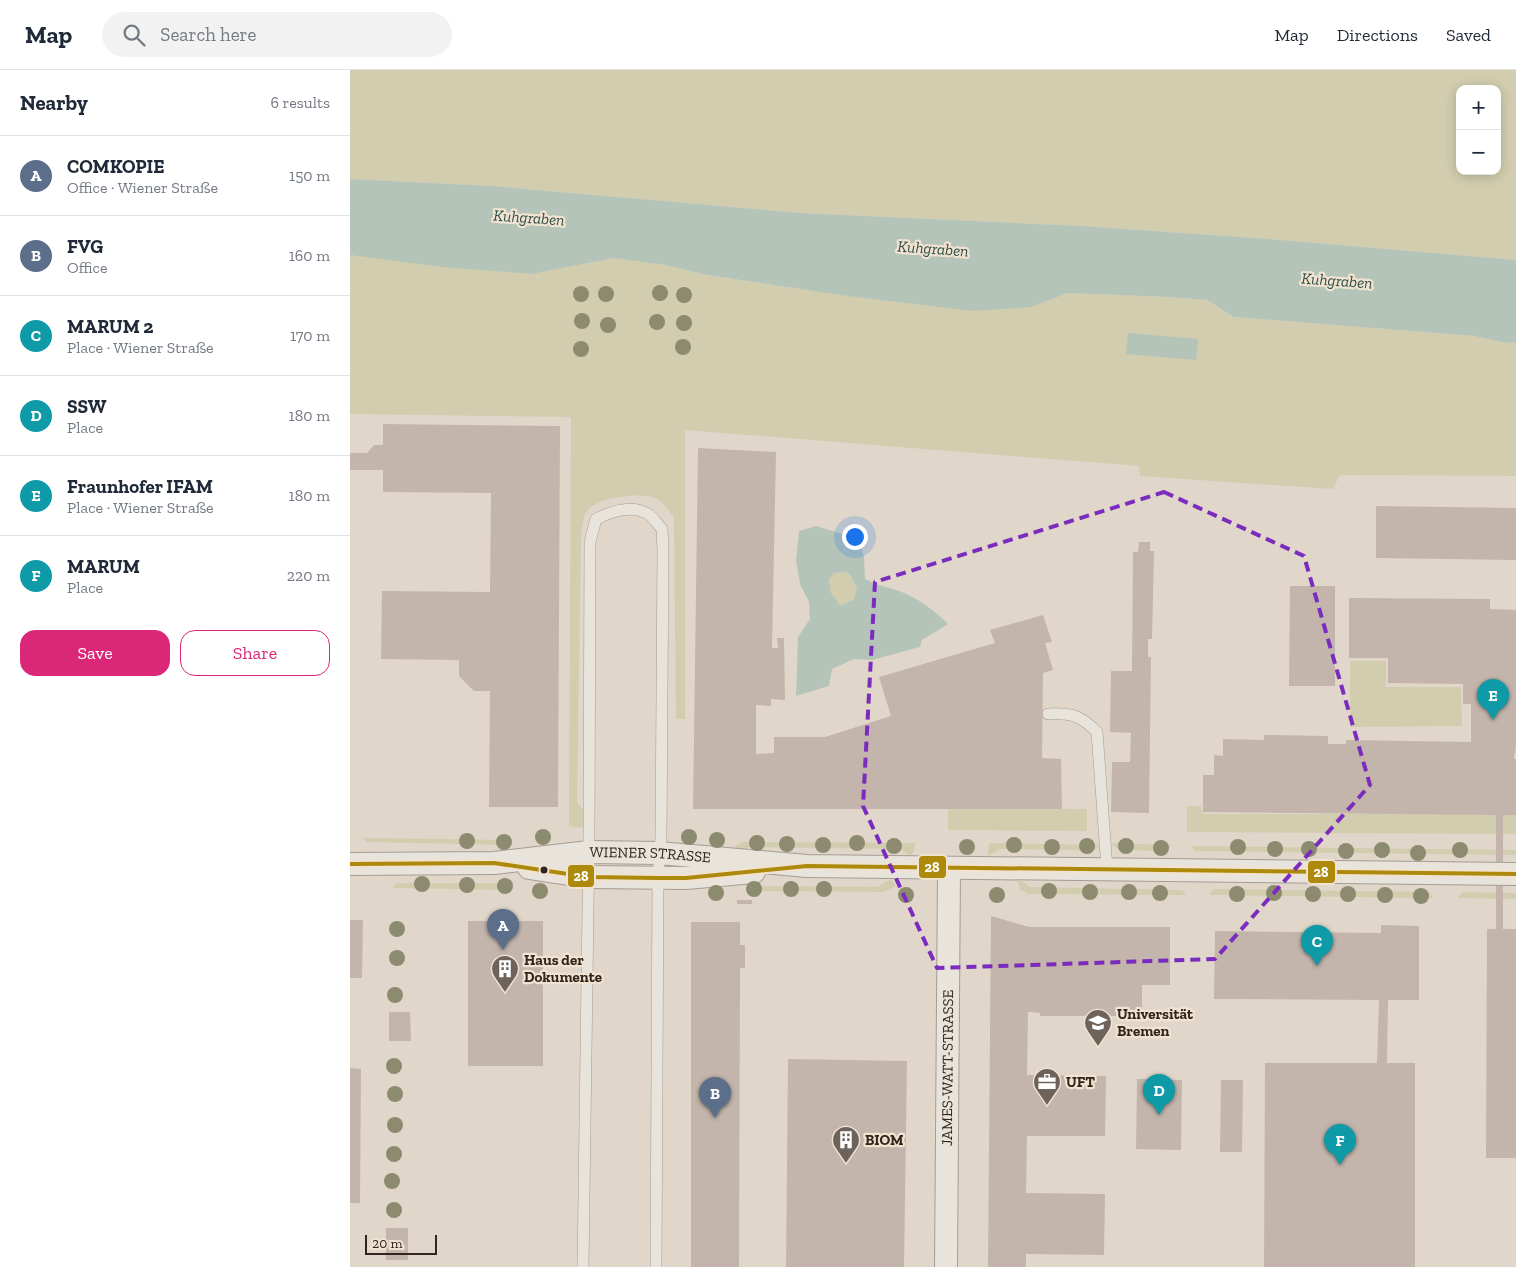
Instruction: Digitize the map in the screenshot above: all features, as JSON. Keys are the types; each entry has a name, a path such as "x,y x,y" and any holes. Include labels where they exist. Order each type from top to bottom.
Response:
{"street":[{"name":"WIENER STRASSE","path":"350,864 494,862 589,852 659,853 807,866 1516,874"},
{"name":"WIENER STRASSE","path":"494,862 588,877 658,878 686,878 807,866"},
{"name":"JAMES-WATT-STRASSE","path":"946,1267 949,869"}],"lane":[{"path":"583,1267 589,852 590,542 596,519 610,512 628,510 647,514 662,529 656,1267"},
{"path":"1048,714 1064,714 1083,718 1097,732 1107,869"}],"highlighted area":[{"path":"1164,492 1304,556 1370,785 1215,959 937,968 863,806 875,582"}],"shaded area":[{"path":"350,70 1516,70 1516,260 1269,239 1082,226 800,213 492,186 350,179"},
{"path":"350,255 532,274 614,258 665,265 708,275 840,295 1031,307 1068,293 1169,297 1207,300 1234,317 1474,336 1507,343 1516,342 1516,476 1340,475 1333,489 1140,476 1139,466 685,430 685,719 676,719 674,517 665,506 655,498 648,496 618,497 598,503 586,513 581,539 577,802 583,810 583,828 569,826 571,417 350,414"},
{"path":"845,572 850,575 857,588 854,599 841,606 831,593 829,580 834,573"},
{"path":"1350,661 1386,661 1386,687 1461,687 1462,726 1350,727"},
{"path":"1187,806 1201,806 1203,814 1516,814 1516,834 1187,832"},
{"path":"948,808 1087,809 1087,831 948,830"},
{"path":"363,838 512,840 511,845 367,842"},
{"path":"743,842 915,843 915,849 911,855 908,855 901,849 749,847 741,852 735,851 735,846"},
{"path":"989,843 1100,845 1095,850 1000,849 988,856"},
{"path":"1110,843 1171,845 1166,851 1119,850"},
{"path":"1191,846 1516,850 1516,855 1195,851"},
{"path":"891,879 896,886 883,892 760,891 748,886 878,887"},
{"path":"1017,881 1022,881 1030,887 1182,890 1186,895 1028,894 1020,889"},
{"path":"397,883 511,883 510,890 393,888"},
{"path":"1213,889 1429,892 1433,898 1209,895"},
{"path":"1463,892 1516,893 1516,899 1457,898"}],"water":[{"name":"Kuhgraben","path":"350,179 492,186 800,213 1082,226 1269,239 1516,260 1516,342 1507,343 1474,336 1234,317 1207,300 1169,297 1068,293 1031,307 972,311 840,295 708,275 665,265 614,258 532,274 442,267 350,255"},
{"path":"1128,333 1198,339 1196,360 1126,354"},
{"path":"816,526 859,539 864,557 865,579 913,597 948,624 922,640 920,647 872,660 854,659 832,669 829,686 796,696 798,637 810,619 809,602 800,584 796,560 799,531","holes":["845,572 850,575 857,588 854,599 841,606 831,593 829,580 834,573"]}],"building":[{"path":"383,424 560,426 558,807 489,807 490,691 474,691 459,676 459,660 381,659 382,591 490,592 491,493 383,492 383,470 350,470 350,453 367,453 374,445 383,445"},
{"path":"698,448 776,452 772,648 778,648 777,638 784,638 785,700 771,699 771,706 756,705 756,754 774,753 774,737 825,737 891,716 879,677 995,643 990,630 1043,615 1052,642 1045,643 1053,670 1043,673 1042,758 1061,759 1062,809 693,809"},
{"path":"1376,506 1516,508 1516,560 1376,558"},
{"path":"1139,542 1150,542 1150,551 1154,551 1152,639 1148,639 1148,657 1151,657 1149,813 1111,812 1112,762 1130,762 1131,733 1110,732 1111,671 1132,671 1133,552 1138,552"},
{"path":"1290,586 1335,586 1335,686 1289,686"},
{"path":"1349,598 1490,599 1490,609 1516,610 1516,745 1514,759 1516,759 1516,815 1503,815 1503,929 1516,929 1516,1158 1486,1158 1487,929 1496,929 1496,815 1203,812 1203,775 1214,775 1214,755 1223,756 1223,739 1264,740 1264,735 1328,736 1328,744 1346,744 1346,740 1471,742 1471,704 1463,704 1463,684 1388,683 1388,658 1349,658"},
{"path":"737,900 752,900 752,904 737,904"},
{"name":"UFT","path":"991,916 1029,927 1170,927 1170,985 1142,985 1142,1016 1040,1016 1040,1013 1028,1012 1027,1075 1106,1076 1105,1136 1027,1136 1026,1193 1105,1194 1104,1255 1026,1254 1026,1267 988,1267"},
{"path":"350,920 363,920 362,978 350,978"},
{"name":"Haus der Dokumente","path":"468,921 543,921 543,1066 468,1066"},
{"path":"691,922 740,922 740,945 745,945 745,968 740,968 739,1267 691,1267"},
{"path":"1381,925 1419,926 1419,1000 1388,1000 1387,1063 1415,1063 1415,1267 1264,1267 1265,1063 1377,1063 1379,1000 1214,999 1215,931 1381,933"},
{"path":"389,1012 410,1012 411,1041 389,1041"},
{"name":"BIOM","path":"788,1059 907,1061 904,1267 786,1267"},
{"path":"350,1068 361,1069 360,1203 350,1203"},
{"path":"1137,1079 1182,1080 1181,1150 1136,1149"},
{"path":"1221,1080 1243,1080 1242,1152 1220,1152"},
{"path":"386,1228 408,1228 408,1260 386,1260"}],"transit line":[{"name":"28","path":"350,864 494,863 588,877 658,878 686,878 807,866 1516,874"}],"place":[{"name":"Fraunhofer IFAM","path":"1493,720"},
{"name":"COMKOPIE","path":"503,950"},
{"name":"MARUM 2","path":"1317,966"},
{"name":"Haus der Dokumente","path":"505,993"},
{"name":"Universität Bremen","path":"1098,1047"},
{"name":"UFT","path":"1047,1106"},
{"name":"SSW","path":"1159,1115"},
{"name":"FVG","path":"715,1118"},
{"name":"BIOM","path":"846,1164"},
{"name":"MARUM","path":"1340,1165"}]}
